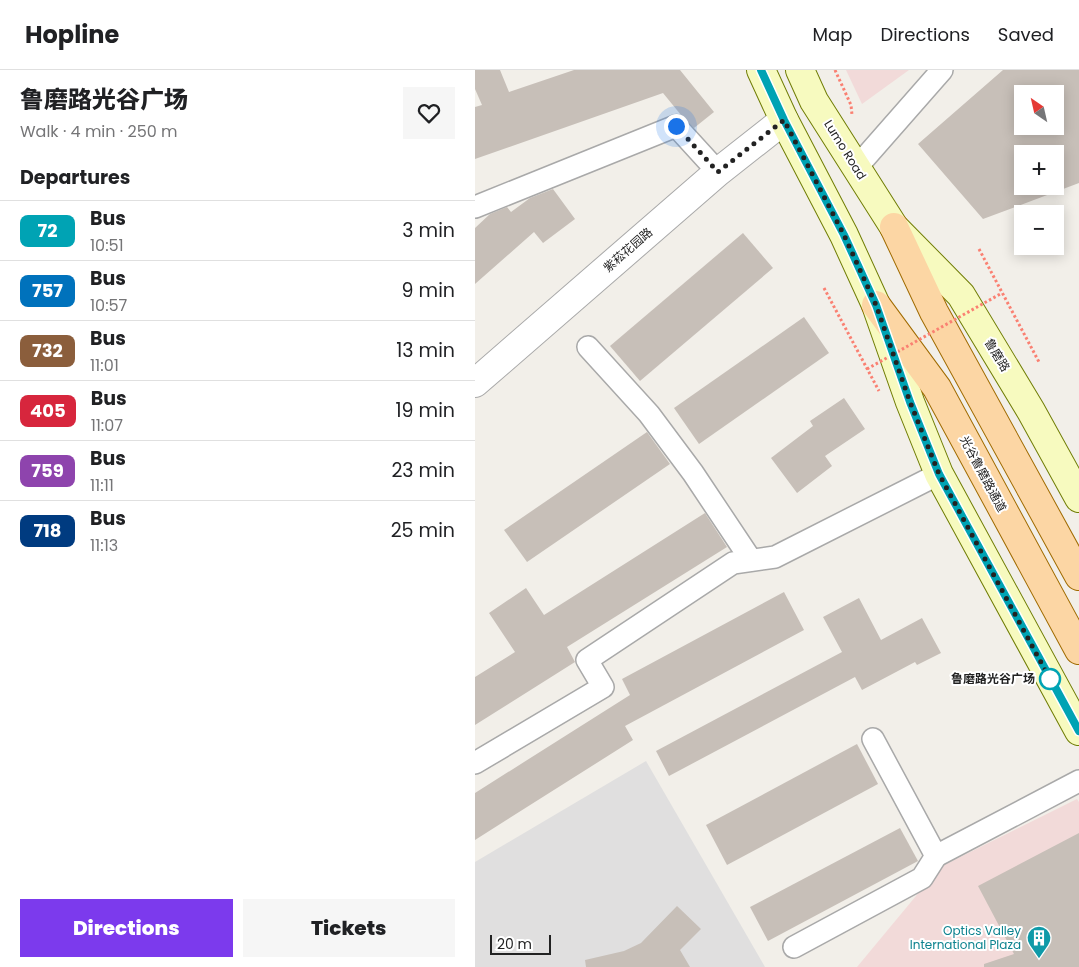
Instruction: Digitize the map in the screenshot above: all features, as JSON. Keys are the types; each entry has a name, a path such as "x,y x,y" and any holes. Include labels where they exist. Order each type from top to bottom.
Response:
{"main road":[{"path":"761,70 784,120 844,235 876,305 910,402 939,474 1079,731"},
{"name":"Lumo Road","path":"800,70 814,101 893,228"},
{"path":"893,228 934,312 1079,576"},
{"name":"鲁磨路","path":"893,228 961,294 1031,411 1079,498"},
{"name":"光谷鲁磨路通道","path":"876,305 937,388 1079,650"}],"street":[{"path":"856,168 942,70"},
{"name":"紫菘花园路","path":"475,382 718,172 784,120"},
{"path":"475,207 676,126 718,172"},
{"path":"588,346 649,414 693,473 751,560"},
{"path":"475,763 603,687 587,660 733,562 775,557 939,474"},
{"path":"873,738 936,856"},
{"path":"794,947 922,878 936,856 1079,781"}],"path":[{"path":"979,249 1039,362"},
{"path":"824,288 867,369 1002,293"}],"shaded area":[{"path":"846,70 909,70 862,104"},
{"path":"646,761 765,967 475,967 475,862"},
{"path":"1077,799 1079,802 1079,967 857,967 940,867"}],"building":[{"path":"475,70 500,70 509,92 574,70 680,70 714,112 694,128 663,93 475,159 475,107 482,105 475,89"},
{"path":"1003,70 1079,70 1079,183 1064,189 1064,145 1014,145 1014,195 1047,195 1020,205 1014,205 1014,207 983,219 918,144"},
{"path":"553,189 575,219 543,243 534,232 475,284 475,228 490,214 507,207 511,212 530,198"},
{"path":"743,233 773,268 640,381 610,346"},
{"path":"804,317 829,353 699,444 674,408"},
{"path":"844,398 865,429 825,456 832,466 797,493 771,458 813,426 810,421"},
{"path":"647,432 670,464 527,562 504,530"},
{"path":"705,513 727,547 567,647 575,662 475,725 475,677 515,652 489,613 526,588 544,615"},
{"path":"784,592 804,630 625,726 633,740 475,840 475,793 630,695 622,679"},
{"path":"859,598 881,640 922,618 941,653 917,665 915,662 862,690 855,677 669,776 656,751 842,652 823,617"},
{"path":"857,744 878,784 727,865 706,825"},
{"path":"900,828 918,861 768,941 750,907"},
{"path":"1079,833 1079,967 984,967 984,964 1014,954 978,886"},
{"path":"677,906 701,929 680,950 690,967 586,967 585,960 624,951 641,943"}],"bus line":[{"name":"72","path":"761,70 784,120 844,235 876,305 910,402 939,474 1079,731"}],"place":[{"name":"鲁磨路光谷广场","path":"1050,679"},
{"name":"Optics Valley International Plaza","path":"1039,959"}],"route":[{"path":"676,126 718,172 784,120 844,235 876,305 910,402 939,474 1050,679"}]}
